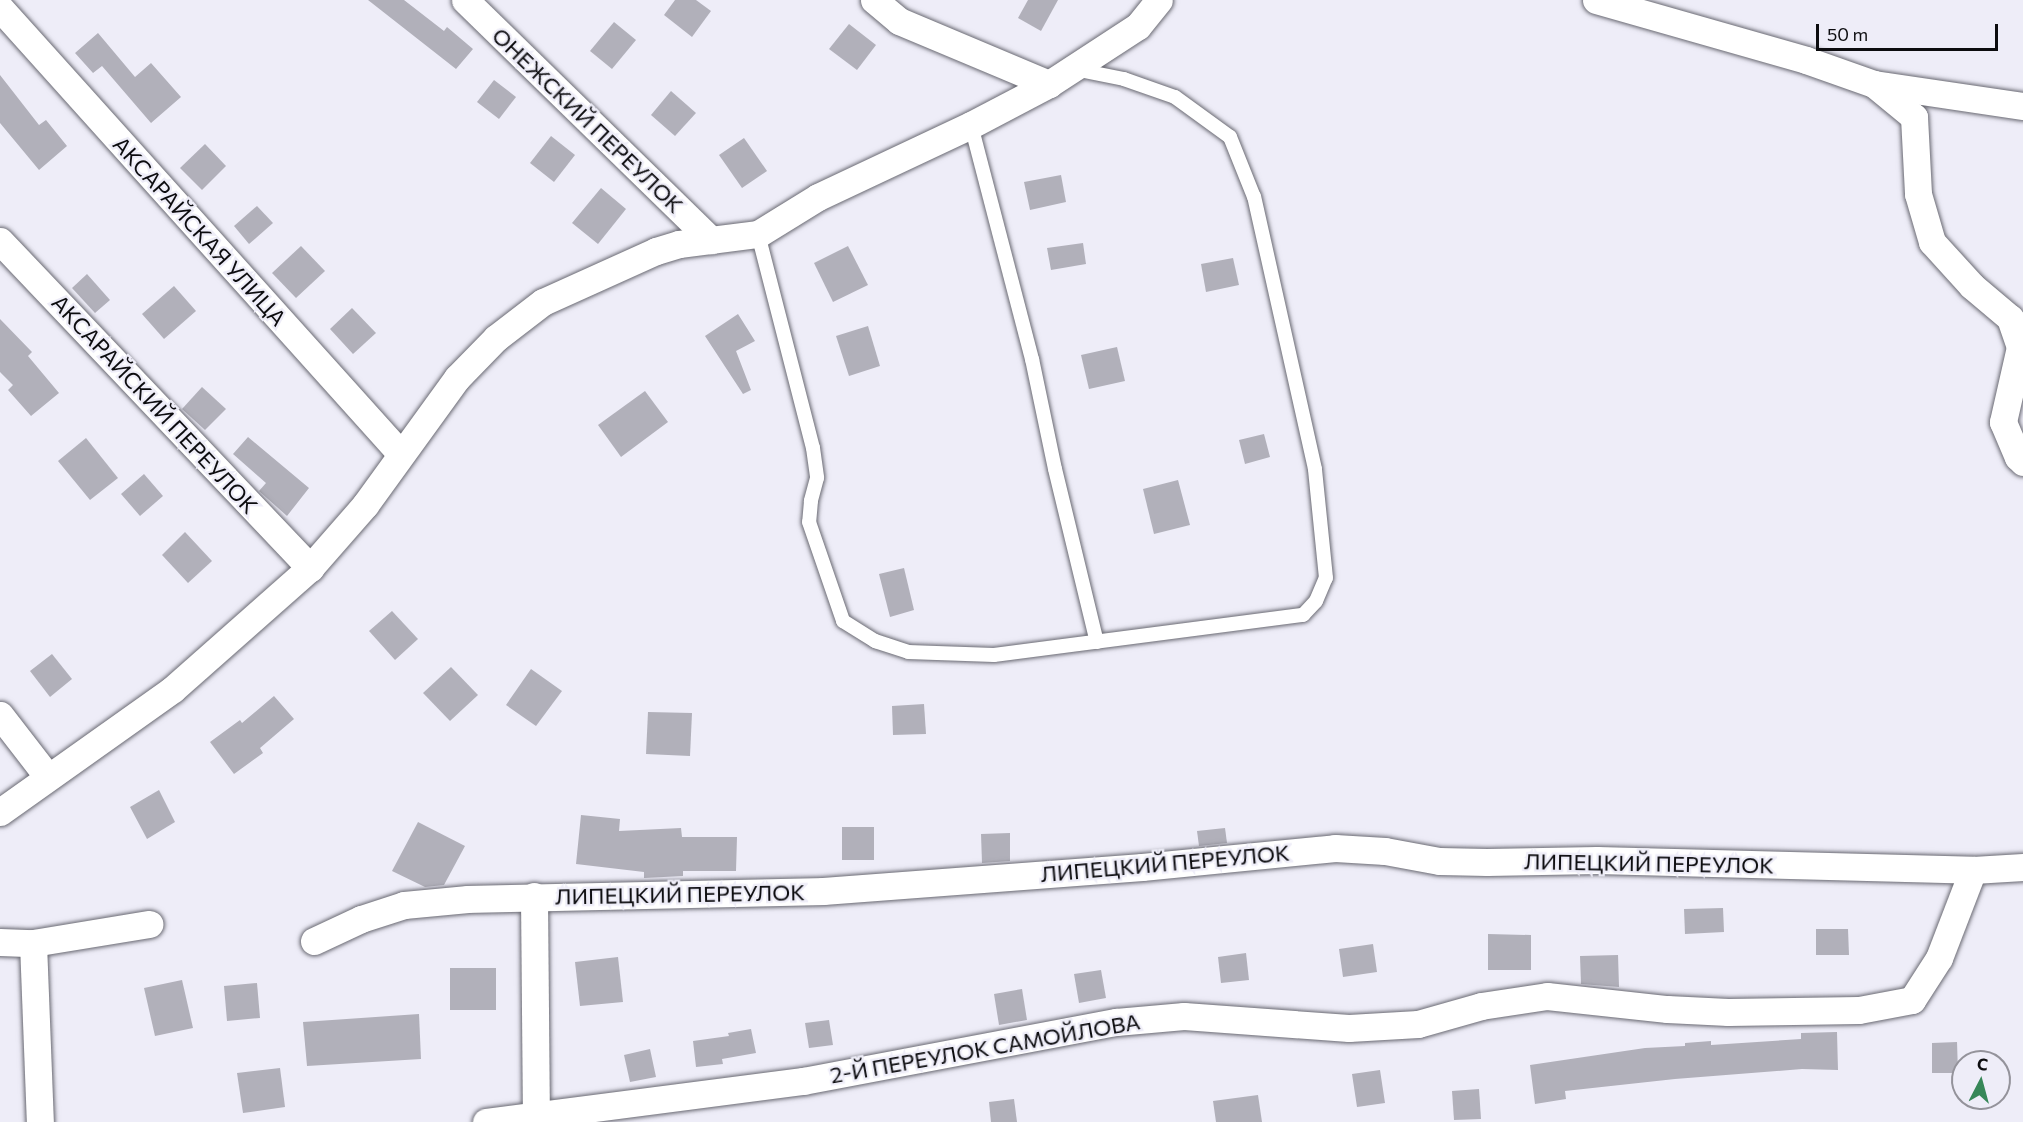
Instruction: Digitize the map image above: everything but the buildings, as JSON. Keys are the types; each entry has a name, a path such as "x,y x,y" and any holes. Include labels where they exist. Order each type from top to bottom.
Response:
{"street":[{"name":"ОНЕЖСКИЙ ПЕРЕУЛОК","path":"465,0 711,240"},
{"path":"874,0 899,21 1049,84"},
{"path":"0,812 173,689 310,568 364,505 457,378 496,338 543,302 656,251 679,244 758,234 818,197 971,125 1049,84 1137,26 1159,0"},
{"path":"1596,0 1806,60 1874,84 2023,106"},
{"name":"АКСАРАЙСКАЯ УЛИЦА","path":"0,8 400,453"},
{"path":"1874,84 1914,117 1918,194 1932,242 1972,286 2010,318 2020,347 2003,422 2018,458 2023,462"},
{"name":"АКСАРАЙСКИЙ ПЕРЕУЛОК","path":"0,241 310,568"},
{"path":"0,716 48,777"},
{"name":"ЛИПЕЦКИЙ ПЕРЕУЛОК","path":"314,941 361,919 404,905 468,899 823,891 1142,867 1335,848 1385,851 1439,861 1598,860 1973,870 2023,867"},
{"name":"2-Й ПЕРЕУЛОК САМОЙЛОВА","path":"486,1122 536,1114 617,1113 803,1081 1116,1022 1184,1017 1349,1028 1418,1024 1481,1006 1547,996 1718,1012 1859,1010 1912,1000 1940,958 1973,870"},
{"path":"534,896 536,1114"},
{"path":"0,942 33,943 149,924"},
{"path":"33,943 40,1122"}],"lane":[{"path":"758,234 813,448 817,478 809,522 843,621 874,641 908,652 993,655 1303,615 1316,601 1326,578 1315,469 1254,197 1230,137 1175,97 1124,79 1072,68"},
{"path":"971,125 1032,359 1055,469 1097,642"}]}
